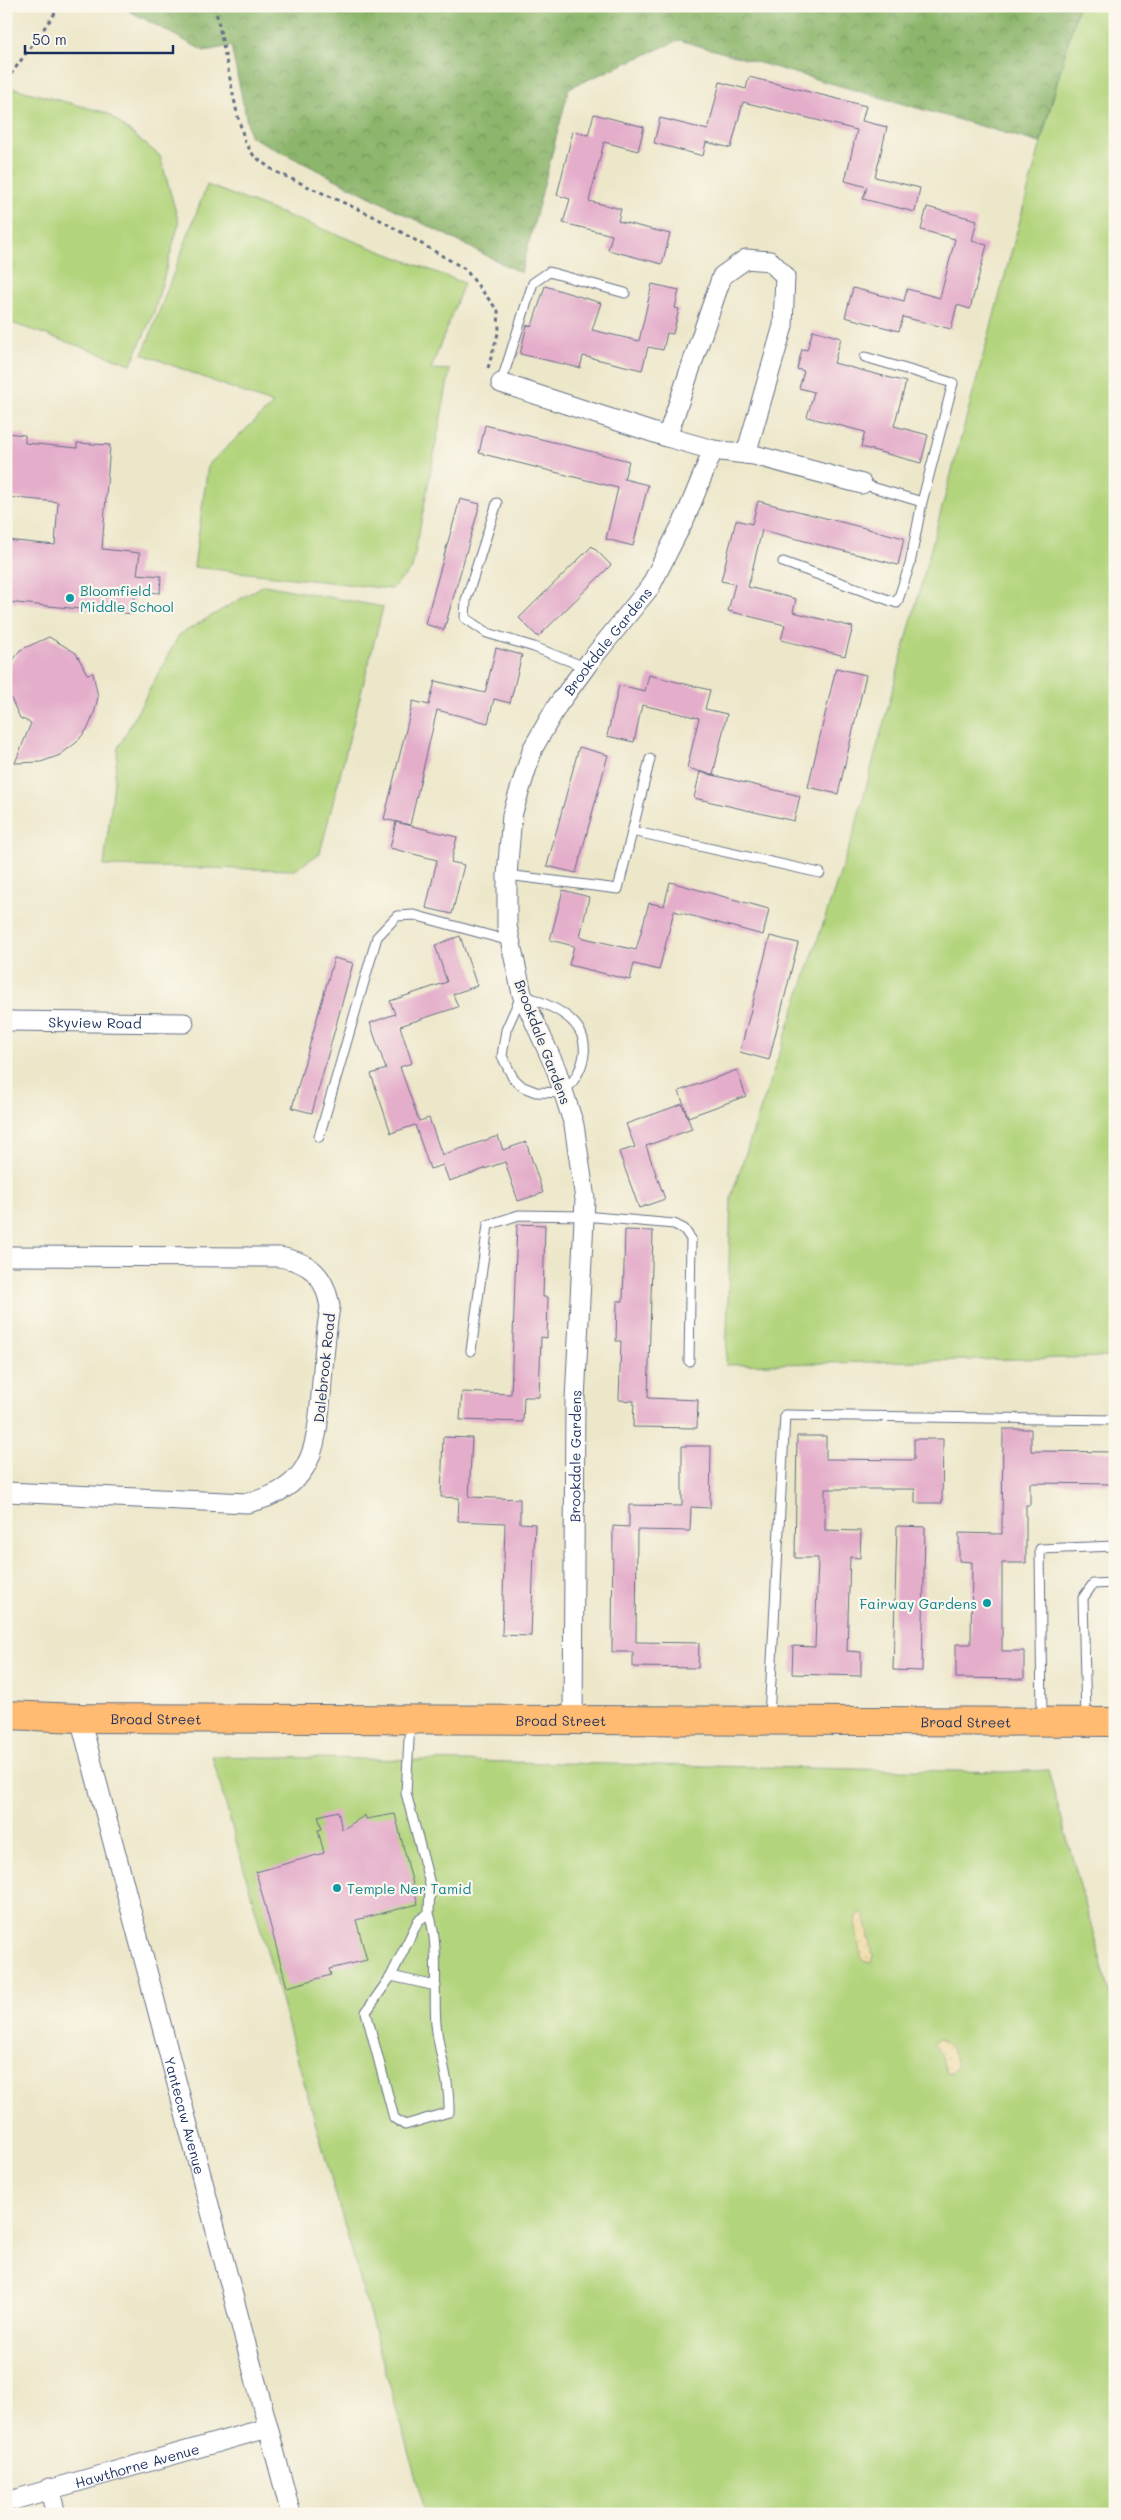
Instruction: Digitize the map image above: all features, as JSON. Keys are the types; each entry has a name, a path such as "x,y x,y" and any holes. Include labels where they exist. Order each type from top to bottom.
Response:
{"main road":[{"name":"Broad Street","path":"6,1715 80,1718 1115,1722"}],"street":[{"path":"667,437 722,276 746,259 770,261 785,276 783,326 746,454"},
{"path":"501,382 667,437 713,450 746,454 862,484"},
{"name":"Brookdale Gardens","path":"573,1720 575,1400 585,1199 574,1125 556,1069 522,994 507,926 506,875 512,815 533,748 557,706 650,587 686,516 713,450"},
{"name":"Skyview Road","path":"6,1021 184,1023"},
{"name":"Dalebrook Road","path":"6,1256 279,1257 295,1259 309,1266 320,1278 327,1292 330,1307 316,1441 303,1471 278,1493 247,1503 6,1492"},
{"name":"Yantecaw Avenue","path":"80,1718 291,2514"},
{"name":"Hawthorne Avenue","path":"6,2502 49,2488 268,2428"},
{"path":"49,2488 56,2514"}],"lane":[{"path":"501,382 533,283 549,272 625,293"},
{"path":"783,562 897,603 910,564 922,502 953,383 865,357"},
{"path":"862,484 922,502"},
{"path":"496,503 466,600 465,618 487,633 534,647 586,667"},
{"path":"506,875 618,889 650,758"},
{"path":"632,831 820,872"},
{"path":"319,1137 377,937 396,916 414,915 510,941"},
{"path":"522,994 562,1012 574,1022 582,1040 585,1058 576,1079 563,1093 536,1092 524,1087 513,1078 502,1056 506,1030 522,994"},
{"path":"471,1351 488,1224 519,1215 584,1216 674,1224 684,1229 691,1239 689,1361"},
{"path":"768,1721 785,1415 1115,1420"},
{"path":"1042,1721 1040,1549 1115,1546"},
{"path":"1086,1721 1084,1598 1093,1584 1115,1583"},
{"path":"410,1720 406,1793 430,1884 429,1913 432,1921 436,2024 450,2089 448,2112 405,2125 394,2118 366,2012 391,1976 418,1921 429,1913"},
{"path":"391,1976 436,1986"}],"path":[{"path":"6,81 60,6"},
{"path":"215,6 237,113 245,142 254,156 274,171 374,217 465,269 498,311 499,330 487,375 501,382"}],"green space":[{"path":"120,6 1078,6 1040,143 679,40 569,88 521,273 250,136 231,46 204,51"},
{"path":"1078,6 1115,6 1115,1357 726,1365 731,1197 854,832"},
{"path":"13,88 107,113 160,156 179,223 154,312 131,364 6,321 6,106"},
{"path":"207,185 464,283 431,369 450,370 412,569 391,589 194,567 208,465 273,404 143,354"},
{"path":"264,585 383,607 320,853 295,870 104,866 118,748 179,635"},
{"path":"212,1756 1003,1772 1048,1770 1115,2012 1115,2514 426,2514"}],"sand":[{"path":"863,1914 873,1956 871,1963 863,1961 860,1953 856,1916"},
{"path":"938,2040 950,2046 954,2054 956,2067 952,2073 946,2073 942,2056 933,2044"}],"building":[{"path":"749,77 866,106 862,121 887,127 875,177 920,188 915,212 863,199 867,187 845,181 857,130 743,102 731,148 706,142 703,156 654,143 660,118 708,130 720,82 746,89"},
{"path":"594,114 644,127 638,151 604,142 589,201 621,209 618,221 670,234 662,264 608,250 612,235 563,223 570,199 557,195 573,131 588,135"},
{"path":"927,207 977,220 972,241 987,245 970,309 957,305 951,329 903,317 899,331 845,317 853,288 904,301 907,289 940,298 955,239 921,230"},
{"path":"652,284 679,290 675,308 679,309 673,334 667,333 663,350 648,347 642,370 583,356 580,368 520,354 527,325 532,326 545,286 601,303 592,330 639,341"},
{"path":"813,330 841,338 834,363 906,382 894,426 928,435 921,463 861,447 865,432 807,417 814,392 799,388 804,371 797,369 802,349 807,350"},
{"path":"485,425 629,461 624,479 648,485 633,546 606,539 618,488 479,453"},
{"name":"Bloomfield Middle School","path":"6,433 25,435 25,443 77,448 77,443 110,445 102,549 140,553 137,574 161,576 160,593 135,591 134,614 6,602 6,540 55,545 58,502 6,497"},
{"path":"460,499 480,504 444,630 425,624"},
{"path":"758,501 904,538 898,565 762,530 748,587 796,599 793,612 853,627 845,656 781,640 785,625 728,611 735,584 721,581 736,520 752,524"},
{"path":"592,546 611,565 538,637 519,618"},
{"path":"49,637 76,653 87,674 93,673 98,697 94,714 88,728 77,742 60,755 41,762 15,763 31,723 20,718 6,688 6,671 20,650"},
{"path":"496,648 522,655 510,703 494,699 488,723 437,710 410,825 384,819 413,701 429,705 435,681 485,693"},
{"path":"836,668 866,675 838,794 808,787"},
{"path":"649,675 710,690 705,709 727,714 713,775 687,768 699,718 642,705 634,742 607,736 619,685 645,691"},
{"path":"579,747 608,755 576,873 547,866"},
{"path":"700,772 800,796 794,821 694,798"},
{"path":"396,822 457,837 451,862 464,865 452,914 426,908 437,860 390,848"},
{"path":"670,882 769,909 763,935 674,911 659,970 634,964 630,980 569,965 574,946 550,940 563,890 589,897 580,937 636,950 649,903 664,906"},
{"path":"460,936 477,986 453,994 458,1007 400,1026 412,1063 400,1067 419,1121 429,1118 442,1155 498,1136 503,1150 526,1142 543,1193 518,1201 505,1162 449,1181 443,1165 430,1169 415,1125 391,1133 371,1074 386,1069 370,1023 395,1014 390,1001 447,982 435,945"},
{"path":"770,936 798,943 769,1060 740,1052"},
{"path":"334,958 353,963 312,1113 292,1108"},
{"path":"737,1070 746,1096 688,1117 679,1091"},
{"path":"682,1104 692,1129 646,1146 665,1199 639,1208 619,1152 635,1147 626,1124"},
{"path":"517,1224 545,1225 543,1297 548,1297 547,1338 541,1337 539,1397 524,1397 523,1422 460,1420 462,1392 511,1394"},
{"path":"625,1230 653,1231 648,1398 698,1400 697,1428 633,1427 634,1401 619,1400 621,1341 616,1341 617,1301 623,1301"},
{"path":"1003,1429 1031,1429 1031,1451 1115,1452 1115,1484 1030,1483 1030,1505 1026,1505 1026,1563 1002,1563 1002,1651 1024,1651 1024,1679 956,1678 956,1644 971,1644 972,1562 959,1561 959,1533 1002,1534"},
{"path":"797,1436 826,1436 826,1459 914,1460 914,1439 943,1439 942,1503 915,1503 915,1489 825,1489 825,1530 861,1531 860,1558 850,1557 847,1651 861,1652 861,1676 792,1674 793,1646 815,1647 818,1558 795,1558"},
{"path":"443,1437 472,1438 469,1497 520,1499 520,1523 535,1524 531,1636 502,1635 505,1523 458,1521 459,1498 441,1497"},
{"path":"682,1446 711,1446 710,1508 691,1507 690,1531 637,1530 636,1642 699,1643 698,1668 633,1667 633,1652 612,1652 613,1526 629,1527 629,1505 682,1506"},
{"path":"897,1526 925,1527 922,1671 893,1670"},
{"name":"Temple Ner Tamid","path":"338,1811 342,1830 365,1815 366,1819 395,1814 418,1904 356,1920 367,1960 329,1969 331,1975 287,1987 256,1872 324,1853 318,1830 322,1829 318,1816"}],"place":[{"name":"Bloomfield Middle School","path":"70,598"},
{"name":"Fairway Gardens","path":"987,1603"},
{"name":"Temple Ner Tamid","path":"337,1888"}]}
